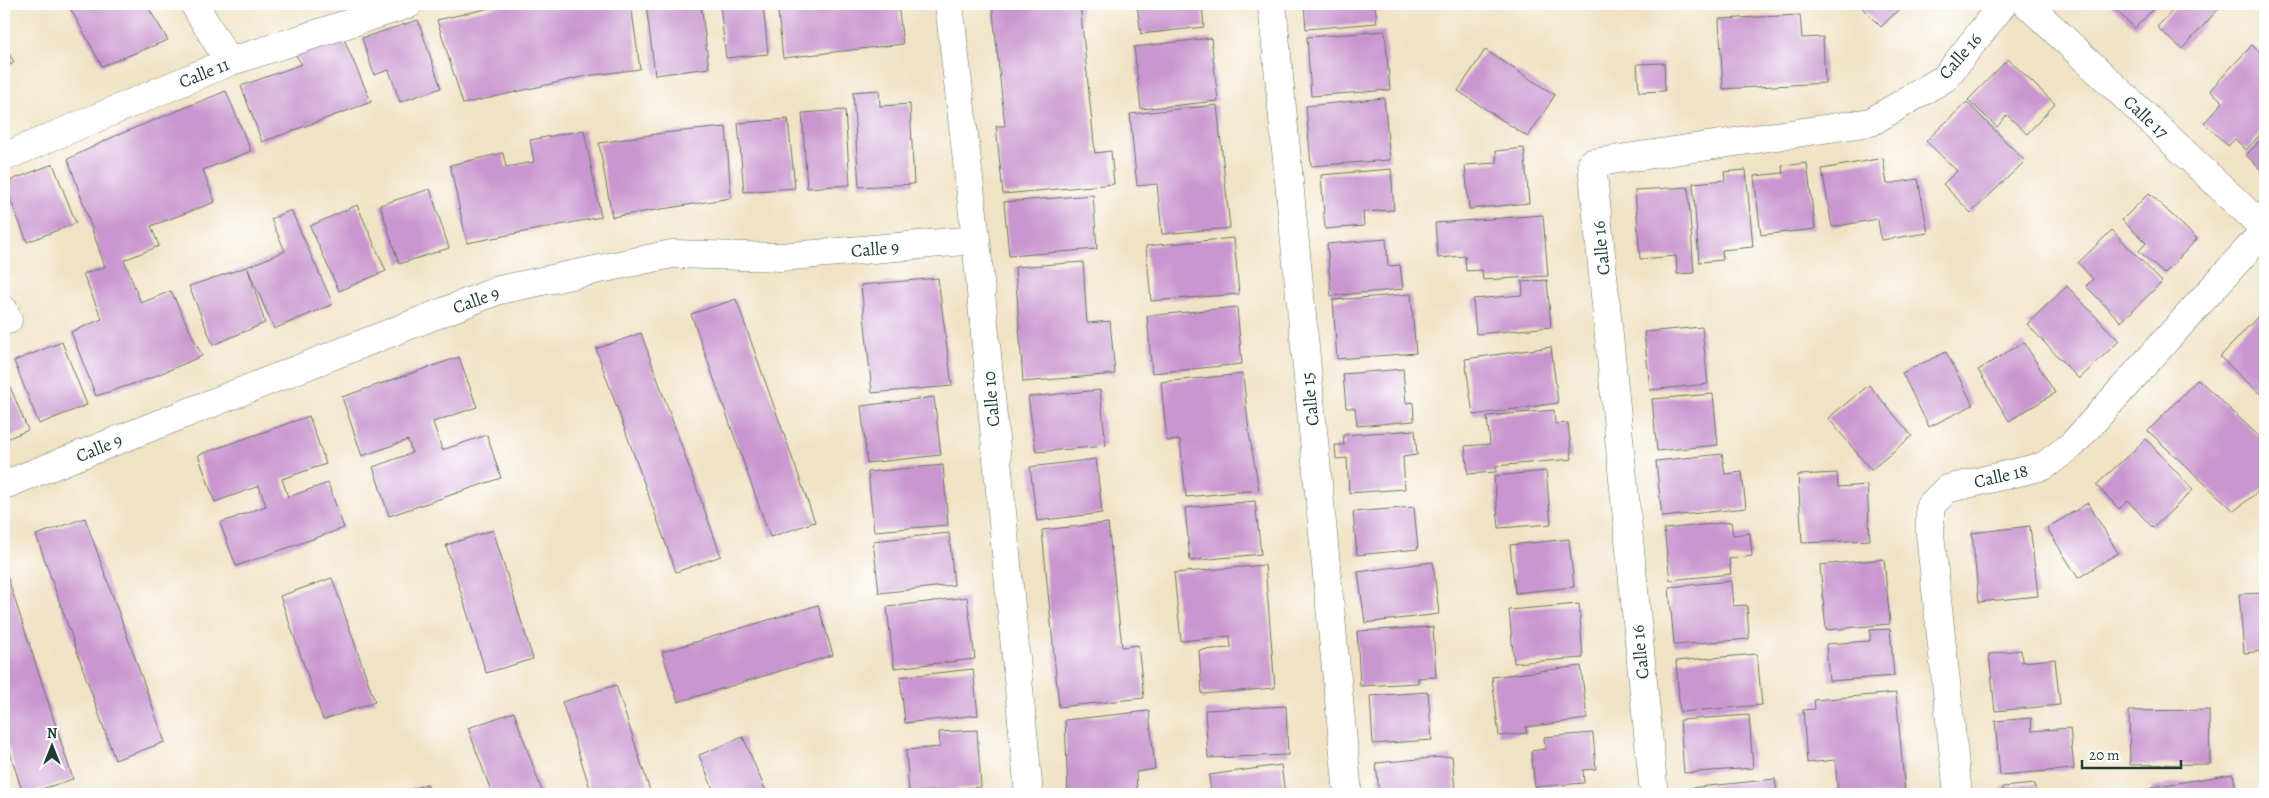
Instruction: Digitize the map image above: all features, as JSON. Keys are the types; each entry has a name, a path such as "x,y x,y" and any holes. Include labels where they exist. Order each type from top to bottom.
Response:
{"street":[{"path":"194,4 229,62"},
{"name":"Calle 11","path":"4,157 229,62 409,4"},
{"name":"Calle 10","path":"949,4 976,240 1029,794"},
{"name":"Calle 15","path":"1272,4 1348,794"},
{"name":"Calle 16","path":"1654,794 1592,163 1871,122 1945,78 2003,4"},
{"name":"Calle 17","path":"2027,4 2265,229"},
{"name":"Calle 18","path":"1958,794 1930,534 1930,506 1947,489 2044,466 2072,445 2265,229"},
{"name":"Calle 9","path":"4,485 498,290 672,254 781,257 976,240"}],"building":[{"path":"68,4 146,4 168,40 102,66"},
{"path":"508,4 631,4 640,69 586,76 463,104 437,20"},
{"path":"646,4 701,4 709,68 655,75"},
{"path":"720,4 763,4 768,54 726,58"},
{"path":"777,4 898,4 903,44 783,58"},
{"path":"992,4 1080,4 1095,153 1111,151 1114,184 1003,194 996,126 1005,126"},
{"path":"1137,4 1202,4 1204,27 1141,34"},
{"path":"1304,4 1375,4 1377,23 1306,29"},
{"path":"1858,4 1904,4 1881,27"},
{"path":"2109,4 2158,4 2135,28"},
{"path":"2179,4 2223,4 2182,49 2157,27"},
{"path":"1800,15 1802,38 1823,37 1825,83 1723,89 1719,19"},
{"path":"418,20 441,88 400,102 389,70 374,75 362,38"},
{"path":"1385,31 1390,90 1311,96 1307,37"},
{"path":"343,37 371,102 262,142 241,86 302,64 295,54"},
{"path":"1211,38 1218,101 1141,109 1134,47"},
{"path":"2252,45 2265,57 2265,129 2246,150 2235,139 2228,146 2204,123 2223,102 2210,90"},
{"path":"4,46 14,62 4,69"},
{"path":"1485,50 1555,95 1528,137 1458,91"},
{"path":"2008,59 2055,104 2027,134 2007,115 1997,127 1968,100"},
{"path":"1664,63 1665,91 1639,92 1637,64"},
{"path":"879,90 880,106 910,104 914,184 859,187 853,92"},
{"path":"226,91 251,151 203,170 215,202 151,226 159,246 124,260 141,303 171,291 202,356 148,379 96,396 71,332 102,319 83,274 105,267 68,159 115,136"},
{"path":"1384,98 1390,160 1311,166 1306,106"},
{"path":"1967,102 2025,161 1971,213 1943,184 1957,171 1926,141"},
{"path":"1217,105 1230,228 1162,234 1157,184 1137,186 1130,114"},
{"path":"845,110 850,185 807,188 802,113"},
{"path":"788,119 795,188 744,192 738,123"},
{"path":"726,127 731,198 612,217 599,143 662,133"},
{"path":"584,130 601,217 467,243 450,165 503,153 506,167 534,162 530,140"},
{"path":"2265,135 2265,174 2246,155"},
{"path":"1524,148 1529,203 1469,209 1465,165 1497,163 1496,151"},
{"path":"1883,158 1887,184 1918,179 1928,233 1881,240 1878,219 1832,227 1822,169"},
{"path":"1807,163 1815,229 1761,235 1754,176 1783,173 1782,166"},
{"path":"53,164 76,223 27,242 4,183"},
{"path":"1391,169 1394,210 1363,212 1364,226 1325,229 1321,175"},
{"path":"1746,170 1753,247 1722,250 1723,260 1699,262 1693,183 1725,180 1724,172"},
{"path":"1688,187 1694,273 1677,274 1676,256 1640,259 1635,190"},
{"path":"430,189 449,248 399,264 380,205"},
{"path":"2149,193 2197,239 2164,274 2139,251 2146,243 2122,220"},
{"path":"1093,195 1097,249 1009,256 1004,202"},
{"path":"357,205 386,271 339,291 310,226"},
{"path":"291,210 333,304 274,329 248,269 265,323 213,345 189,286 247,267 285,251 271,219"},
{"path":"1543,215 1548,276 1483,280 1482,270 1466,271 1465,256 1438,258 1435,223"},
{"path":"2112,230 2162,282 2121,322 2086,286 2093,279 2078,263"},
{"path":"1234,238 1239,294 1151,301 1146,246"},
{"path":"1386,239 1388,266 1400,265 1403,289 1331,296 1327,244"},
{"path":"1083,262 1087,323 1110,321 1115,374 1023,382 1015,267"},
{"path":"938,278 952,386 872,393 861,285"},
{"path":"1547,280 1551,327 1476,334 1473,299 1523,295 1522,282"},
{"path":"2067,286 2119,341 2079,379 2027,324"},
{"path":"1411,294 1416,353 1337,359 1333,300"},
{"path":"736,299 815,522 770,537 691,314"},
{"path":"1237,307 1242,364 1152,373 1147,316"},
{"path":"2263,311 2265,313 2265,388 2260,394 2220,357"},
{"path":"1702,327 1708,384 1650,390 1644,332"},
{"path":"641,333 721,556 676,572 596,349"},
{"path":"62,342 87,405 39,424 14,361"},
{"path":"2024,342 2055,393 2009,421 1978,370"},
{"path":"1551,347 1558,403 1473,415 1465,359"},
{"path":"1946,352 1973,405 1929,427 1902,373"},
{"path":"459,357 477,407 433,422 442,450 487,435 501,478 389,516 373,467 412,453 408,440 362,456 342,397"},
{"path":"1403,369 1406,403 1413,402 1414,421 1357,426 1355,408 1346,408 1343,374"},
{"path":"4,372 28,430 4,440"},
{"path":"1243,374 1249,433 1259,490 1186,497 1180,440 1167,441 1161,382"},
{"path":"2198,379 2265,442 2265,486 2234,511 2148,431"},
{"path":"1869,385 1912,436 1871,470 1828,418"},
{"path":"1100,390 1106,446 1036,452 1028,397"},
{"path":"1713,394 1718,445 1657,451 1652,399"},
{"path":"934,397 941,455 867,463 861,406"},
{"path":"1554,410 1555,424 1568,423 1572,459 1496,466 1496,472 1468,474 1465,446 1490,444 1487,416"},
{"path":"309,416 326,464 282,479 288,497 328,483 344,528 236,566 220,523 266,506 259,486 215,502 198,455"},
{"path":"1415,430 1417,455 1403,457 1405,489 1349,493 1347,458 1336,459 1335,445 1344,445 1343,435"},
{"path":"2146,439 2193,490 2153,528 2128,501 2119,509 2096,485"},
{"path":"1722,454 1725,474 1742,472 1746,508 1662,517 1656,461"},
{"path":"1096,459 1102,513 1037,521 1030,467"},
{"path":"943,465 948,525 874,531 868,472"},
{"path":"1546,471 1551,524 1499,528 1494,476"},
{"path":"1837,473 1838,487 1867,485 1870,540 1802,543 1798,475"},
{"path":"1255,501 1261,554 1190,561 1185,508"},
{"path":"2088,503 2118,553 2078,578 2047,528"},
{"path":"1414,507 1418,549 1357,555 1353,512"},
{"path":"85,518 165,742 115,760 36,535"},
{"path":"1731,522 1733,535 1750,533 1752,556 1729,559 1731,574 1670,580 1664,529"},
{"path":"1108,523 1122,647 1138,645 1144,698 1059,707 1042,530"},
{"path":"2030,526 2038,596 1979,602 1972,533"},
{"path":"493,530 533,659 486,673 446,545"},
{"path":"949,533 954,585 879,593 873,541"},
{"path":"1569,539 1574,587 1515,593 1510,545"},
{"path":"1884,559 1890,624 1826,630 1820,565"},
{"path":"1433,562 1439,614 1365,623 1358,572"},
{"path":"1265,565 1275,688 1202,694 1199,650 1231,648 1230,636 1181,641 1174,573"},
{"path":"4,566 73,779 26,794 23,794 4,734"},
{"path":"332,578 375,702 323,720 280,596"},
{"path":"1731,581 1733,606 1747,605 1749,639 1674,645 1669,587"},
{"path":"2265,593 2265,651 2244,653 2239,594"},
{"path":"967,597 975,659 894,668 887,607"},
{"path":"1579,604 1583,658 1514,663 1509,610"},
{"path":"818,605 833,655 678,702 662,652"},
{"path":"1433,627 1436,677 1418,678 1418,683 1360,686 1357,631"},
{"path":"1890,629 1894,676 1829,681 1826,644 1870,641 1870,630"},
{"path":"2021,650 2022,662 2055,659 2060,705 1995,711 1989,654"},
{"path":"1757,654 1762,705 1680,712 1676,661"},
{"path":"1581,666 1587,719 1526,727 1527,733 1499,736 1492,677"},
{"path":"973,669 978,715 905,723 900,677"},
{"path":"616,685 651,794 592,794 562,702"},
{"path":"1428,692 1432,740 1373,744 1370,696"},
{"path":"1896,693 1905,794 1838,794 1835,760 1807,763 1803,710 1815,709 1814,700"},
{"path":"1286,706 1288,755 1208,758 1205,710"},
{"path":"2209,710 2210,764 2130,765 2129,711"},
{"path":"1149,711 1155,769 1136,772 1137,794 1068,794 1065,720"},
{"path":"514,712 543,794 492,794 468,728"},
{"path":"1749,715 1753,768 1684,773 1680,720"},
{"path":"2031,718 2032,731 2070,728 2074,769 2000,775 1995,721"},
{"path":"977,730 981,787 909,793 906,750 940,747 939,732"},
{"path":"1593,733 1596,769 1583,770 1584,783 1535,787 1531,751 1545,749 1544,737"},
{"path":"743,737 767,794 715,794 699,755"},
{"path":"1452,756 1455,791 1461,791 1462,794 1379,794 1376,763"},
{"path":"1281,765 1285,794 1211,794 1209,775"},
{"path":"2233,774 2237,794 2153,794 2152,787"},
{"path":"1775,779 1777,794 1691,794 1690,788"},
{"path":"427,784 431,794 397,794"},
{"path":"2035,784 2035,794 2003,794 2002,787"},
{"path":"358,788 360,794 339,794"}]}
